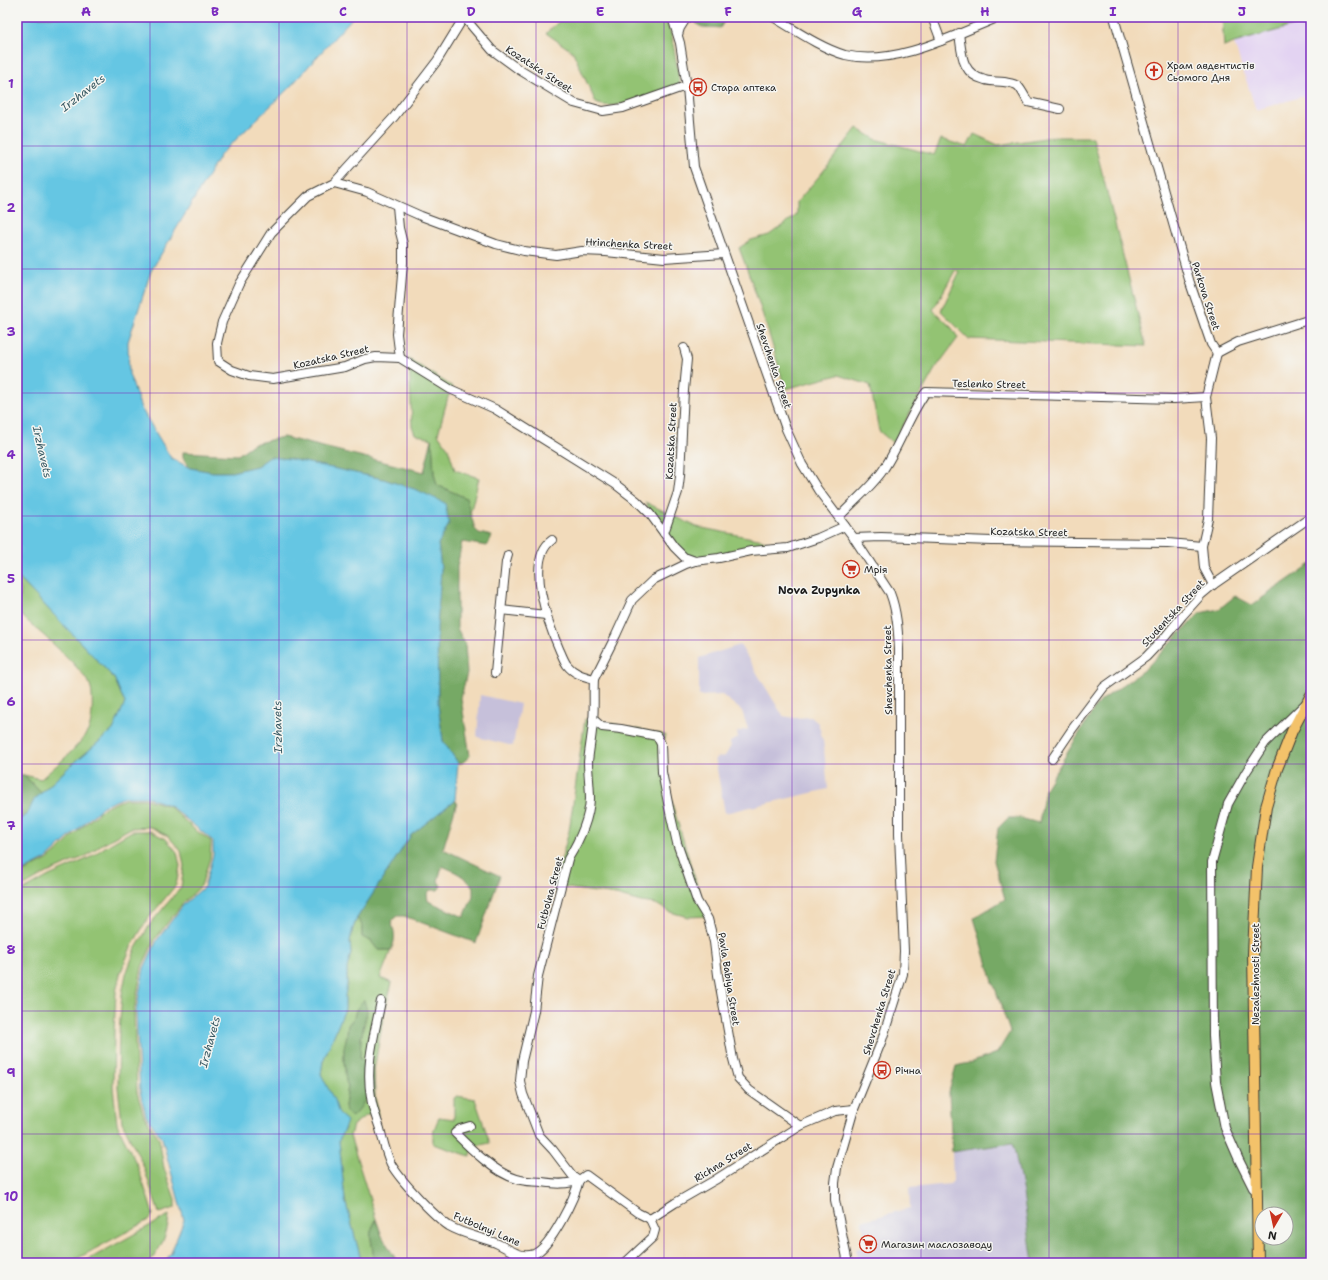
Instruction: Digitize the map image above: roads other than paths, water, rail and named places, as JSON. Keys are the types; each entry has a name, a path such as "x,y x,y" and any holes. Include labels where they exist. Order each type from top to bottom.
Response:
{"main road":[{"name":"Nezalezhnosti Street","path":"1258,1263 1253,953 1257,867 1266,807 1277,769 1292,731 1309,698"}],"street":[{"name":"Kozatska Street","path":"400,358 366,359 345,366 273,379 249,376 232,370 218,361 217,343 222,322 239,284 271,233 308,196 334,183 394,117 438,62 464,17 492,50 518,69 574,103 604,111 623,108 680,88 687,87"},
{"name":"Shevchenka Street","path":"672,17 678,35 687,87 694,167 786,430 802,464 818,490 854,538 890,593 898,627 899,834 904,951 903,974 872,1066 854,1109 839,1162 835,1183 835,1200 848,1263"},
{"path":"678,35 680,28 687,17"},
{"path":"773,17 821,44 845,54 863,58 914,51 999,17"},
{"name":"Parkova Street","path":"1114,17 1190,283 1211,344 1218,353"},
{"path":"935,19 941,41"},
{"path":"959,33 962,56 965,66 969,72 977,78 987,81 1014,84 1019,87 1028,102 1060,110"},
{"name":"Hrinchenka Street","path":"334,183 367,192 397,206 496,244 524,251 556,254 582,251 606,252 664,258 724,254"},
{"path":"397,206 399,228 403,244 403,263 397,334 400,358 450,389 495,409 615,484 637,501 650,514 674,548 684,557 695,561"},
{"path":"1213,584 1204,568 1202,546 1208,519 1211,438 1206,397 1218,353 1238,342 1311,319"},
{"name":"Kozatska Street","path":"664,533 678,492 680,476 684,390 688,359 684,348"},
{"name":"Teslenko Street","path":"839,517 864,493 882,472 916,405 926,392 1174,399 1206,397"},
{"name":"Studentska Street","path":"1052,759 1104,687 1146,657 1182,616 1213,584 1311,516"},
{"path":"552,540 545,545 541,559 540,589 546,615 567,665 577,674 594,679 632,600 653,580 695,561 719,558 751,551 788,548 818,538 845,526"},
{"name":"Kozatska Street","path":"854,538 881,537 992,541 1168,543 1202,546"},
{"path":"495,674 506,562 508,555"},
{"path":"501,610 546,615"},
{"name":"Futbolna Street","path":"579,1180 572,1174 539,1135 523,1094 520,1081 522,1061 534,1011 538,976 561,884 568,859 579,840 589,810 590,798 588,764 593,719 594,679"},
{"path":"1258,1192 1253,1188 1225,1128 1216,1082 1213,1036 1212,862 1228,804 1246,772 1265,743 1309,698"},
{"name":"Pavla Babiya Street","path":"593,719 602,727 657,736 661,744 662,772 677,843 697,901 708,919 714,942 732,1059 738,1078 749,1090 800,1126"},
{"name":"Futbolnyi Lane","path":"381,1001 370,1058 369,1076 371,1098 391,1164 422,1201 439,1218 456,1229 498,1244 524,1256 534,1254 541,1250 567,1212 579,1180"},
{"name":"Richna Street","path":"650,1219 800,1126 835,1111 854,1109"},
{"path":"470,1126 460,1129 455,1133 482,1158 511,1177 519,1180 570,1184 586,1175 619,1200 650,1219 655,1230 653,1237 629,1262"}],"water":[{"name":"Irzhavets","path":"17,17 353,17 290,87 221,154 151,271 128,342 129,374 141,408 171,458 190,468 213,472 232,472 257,466 270,457 290,459 383,479 417,490 445,503 449,524 438,544 441,569 437,628 438,705 443,741 458,763 455,800 411,835 357,918 350,941 351,953 347,968 345,1009 323,1061 321,1074 335,1102 339,1114 347,1121 339,1141 345,1200 362,1263 164,1263 171,1253 184,1220 162,1138 146,1116 140,1092 136,1011 144,968 157,940 184,904 204,887 213,855 213,841 169,805 146,797 125,797 103,806 46,859 17,874 17,822 28,813 34,800 68,768 113,730 125,703 114,678 17,576"}],"place":[{"name":"Храм авдентистів Сьомого Дня","path":"1154,71"},
{"name":"Стара аптека","path":"698,87"},
{"name":"Мрія","path":"851,569"},
{"name":"Річна","path":"882,1070"},
{"name":"Магазин маслозаводу","path":"868,1244"}],"district":[{"name":"Nova Zupynka","path":"819,590"}]}
